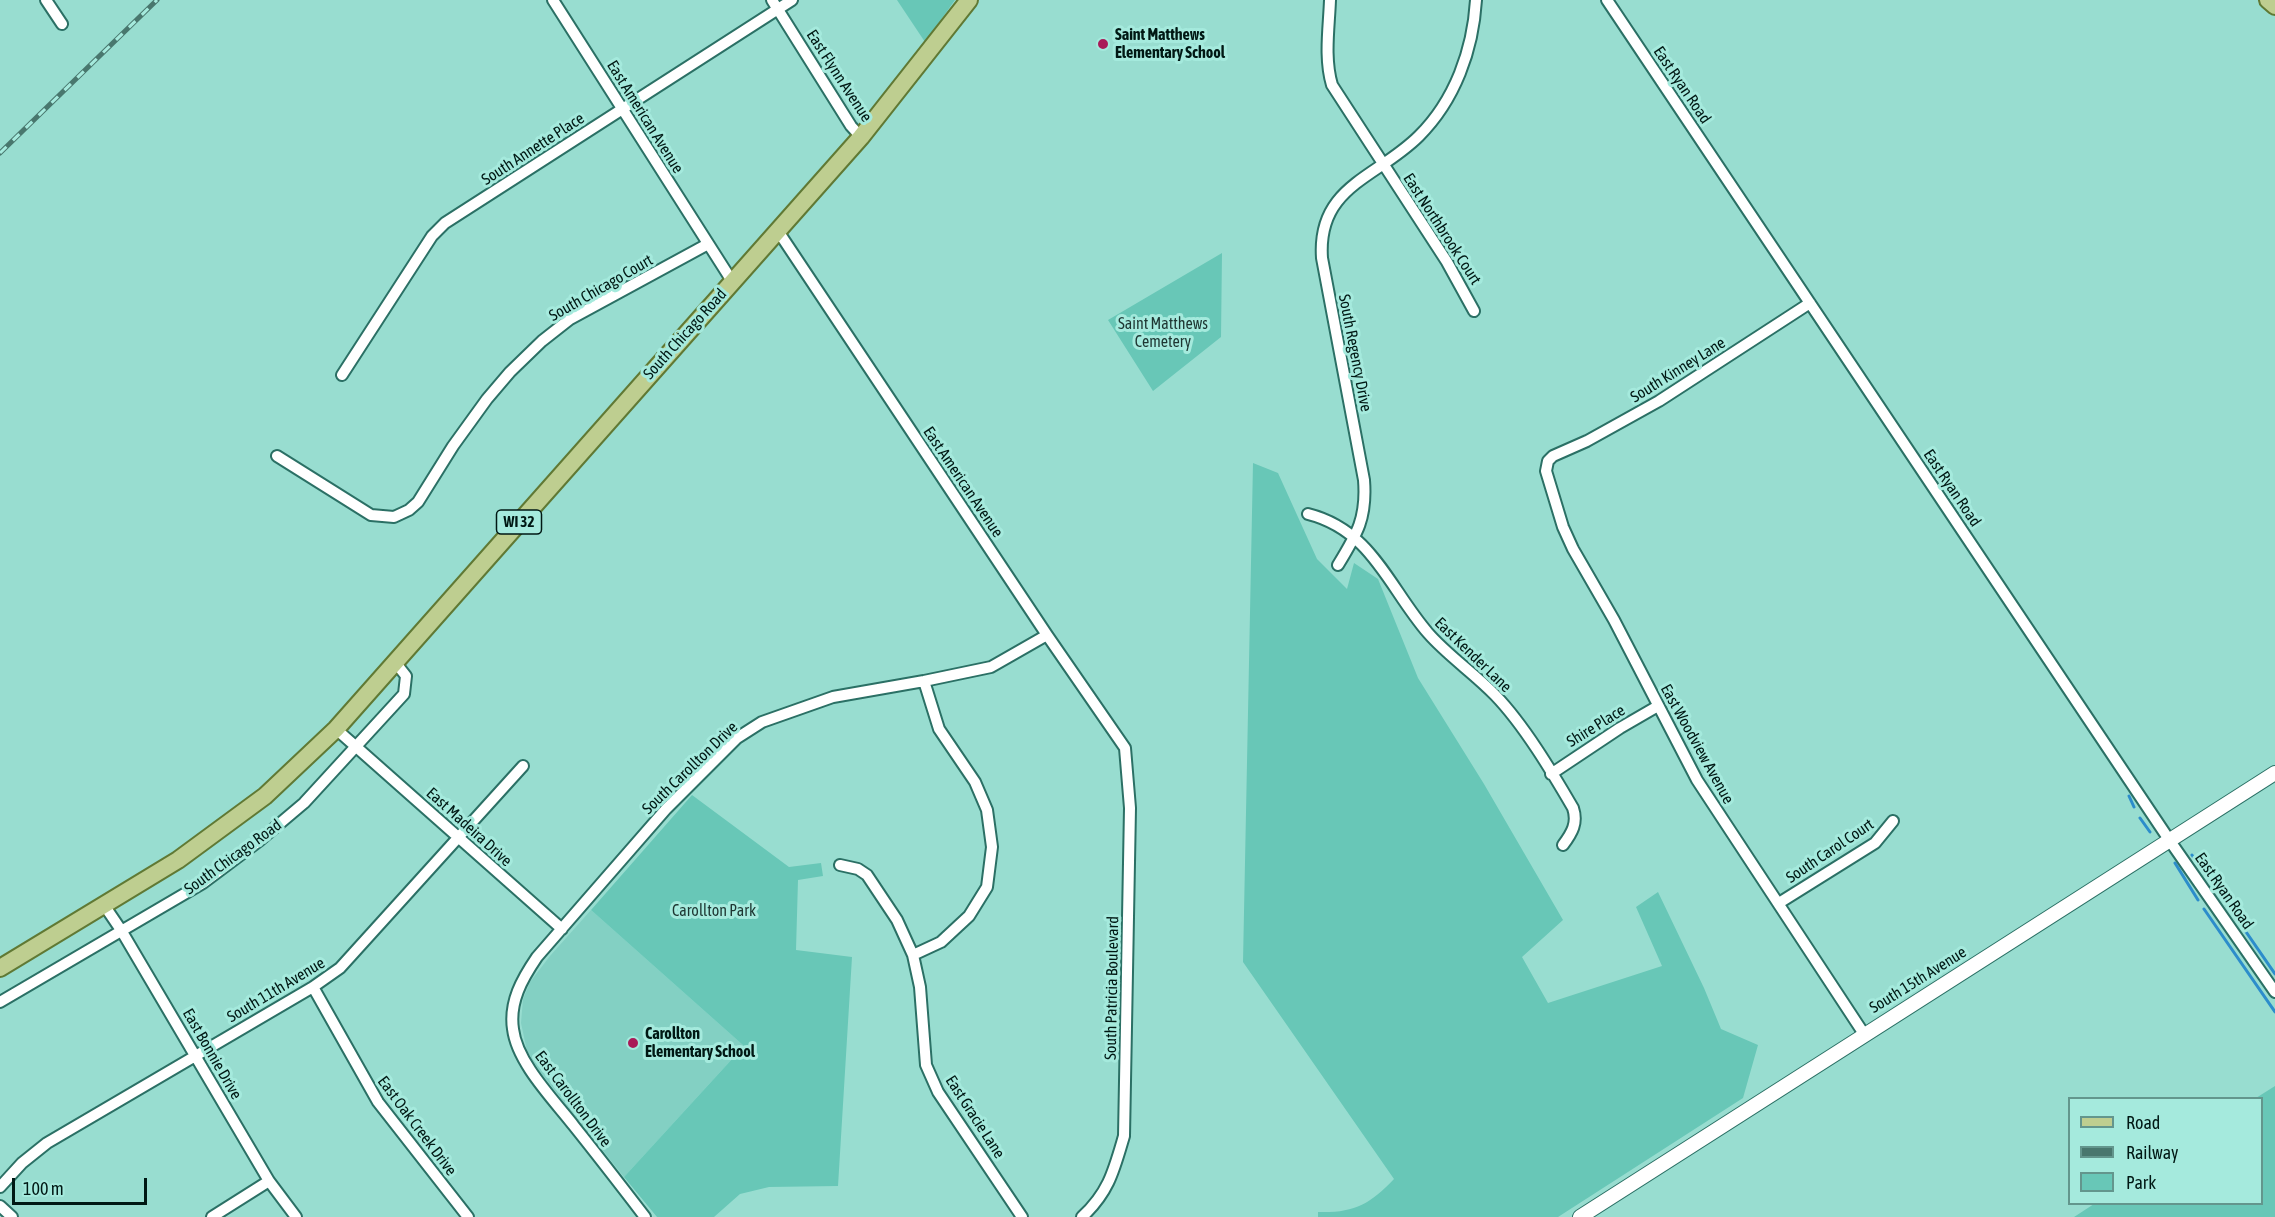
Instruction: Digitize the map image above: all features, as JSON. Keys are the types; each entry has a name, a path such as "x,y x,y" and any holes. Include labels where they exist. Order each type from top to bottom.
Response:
{"main road":[{"name":"South Chicago Road","path":"0,968 178,860 265,796 336,729 861,137 969,0"},
{"path":"2268,0 2275,6"}],"street":[{"path":"46,0 62,24"},
{"name":"South Annette Place","path":"342,375 432,236 445,223 622,110 775,4 792,0"},
{"name":"East Northbrook Court","path":"1330,0 1328,56 1332,85 1461,284 1474,311"},
{"name":"South Regency Drive","path":"1338,566 1354,537 1365,508 1364,480 1326,279 1321,243 1325,224 1338,198 1419,136 1446,101 1468,51 1473,33 1476,0"},
{"name":"East Ryan Road","path":"1607,0 2170,841 2275,992"},
{"name":"East American Avenue","path":"554,1 732,280"},
{"name":"East Flynn Avenue","path":"775,4 851,126 861,137"},
{"name":"East American Avenue","path":"778,231 1125,748"},
{"name":"South Chicago Court","path":"277,456 371,515 394,517 409,510 418,502 472,418 530,351 570,319 708,244"},
{"name":"South Kinney Lane","path":"1556,454 1587,441 1659,401 1810,303"},
{"name":"East Woodview Avenue","path":"1556,454 1548,461 1546,471 1563,527 1697,780 1864,1034"},
{"name":"East Kender Lane","path":"1308,514 1333,522 1354,537 1372,555 1416,620 1434,640 1482,682 1507,709 1551,774 1575,815 1574,825 1563,845"},
{"name":"South Carollton Drive","path":"562,929 666,809 737,738 762,722 833,697 991,667 1047,635"},
{"name":"South Chicago Road","path":"0,1002 203,883 259,841 304,803 404,694 406,676 395,662"},
{"path":"913,955 940,942 969,916 987,887 992,847 987,810 975,782 939,729 924,681"},
{"name":"Shire Place","path":"1551,774 1620,728 1658,706"},
{"name":"East Madeira Drive","path":"336,729 562,929"},
{"name":"South Patricia Boulevard","path":"1082,1217 1095,1205 1113,1175 1124,1136 1130,808 1125,748"},
{"name":"South 11th Avenue","path":"0,1186 22,1163 47,1143 313,987 340,968 524,766"},
{"name":"South 15th Avenue","path":"1580,1217 2275,773"},
{"name":"South Carol Court","path":"1779,903 1875,843 1893,820"},
{"name":"East Gracie Lane","path":"840,865 858,869 867,875 897,920 913,955 920,987 926,1065 938,1092 1022,1217"},
{"name":"East Bonnie Drive","path":"104,905 269,1181 296,1217"},
{"name":"East Carollton Drive","path":"562,929 537,957 524,976 514,1001 513,1032 518,1048 537,1079 645,1217"},
{"name":"East Oak Creek Drive","path":"313,987 378,1102 468,1217"},
{"path":"212,1217 269,1181"},
{"path":"0,1206 12,1217"}],"shaded area":[{"name":"Carollton Elementary School","path":"591,910 744,1046 624,1177 540,1072 527,1051 521,1023 523,999 530,982"}],"green space":[{"path":"897,0 955,0 925,42"},
{"name":"Saint Matthews Cemetery","path":"1222,253 1221,337 1153,391 1108,320"},
{"path":"1253,463 1278,473 1317,559 1347,589 1354,563 1378,579 1418,678 1484,784 1563,920 1522,957 1548,1003 1662,966 1636,907 1658,892 1721,1029 1758,1045 1743,1098 1558,1217 1318,1217 1318,1212 1342,1211 1360,1206 1377,1195 1394,1179 1243,962"},
{"name":"Carollton Park","path":"692,795 789,867 821,863 823,876 798,880 796,950 852,957 838,1186 769,1187 740,1194 714,1217 657,1217 624,1177 744,1046 591,910"},
{"path":"2275,1086 2275,1217 2074,1217 2092,1205 2263,1205 2263,1097 2258,1097"}],"waterway":[{"path":"2129,796 2134,807"},
{"path":"2140,818 2150,832"},
{"path":"2192,855 2224,900"},
{"path":"2175,863 2198,900"},
{"path":"2204,909 2275,1012"},
{"path":"2233,913 2275,974"}],"railway":[{"path":"0,153 157,0"}],"place":[{"name":"Saint Matthews Elementary School","path":"1103,44"},
{"name":"Carollton Elementary School","path":"633,1043"}]}
